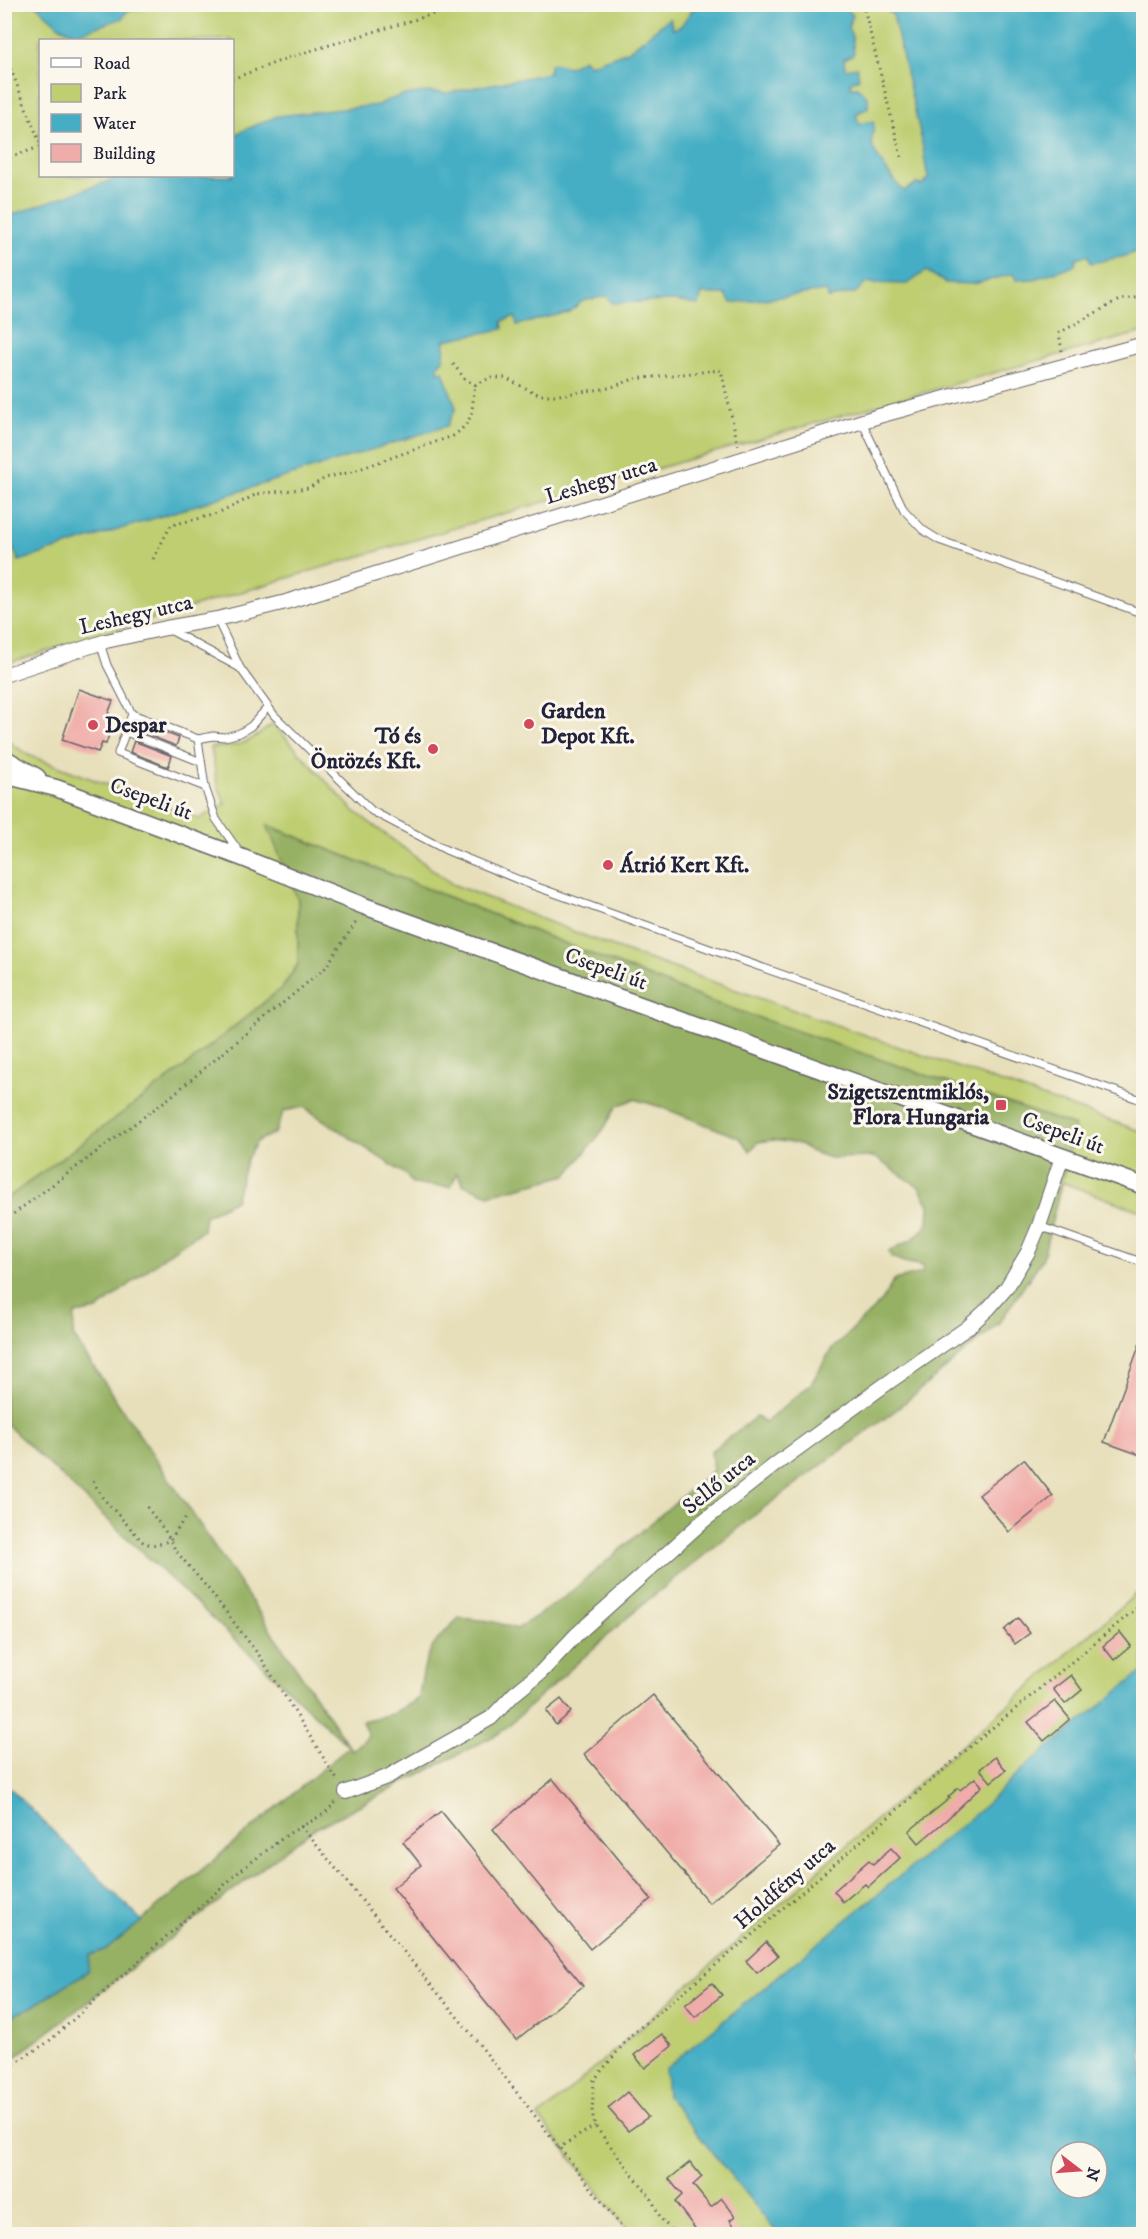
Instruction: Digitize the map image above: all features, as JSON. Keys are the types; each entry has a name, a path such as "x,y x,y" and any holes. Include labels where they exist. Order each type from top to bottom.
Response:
{"street":[{"name":"Leshegy utca","path":"4,675 100,643 217,619 306,595 862,422 1143,344"},
{"name":"Leshegy utca","path":"4,683 69,652"},
{"name":"Csepeli út","path":"4,758 56,788"},
{"name":"Csepeli út","path":"4,775 56,788 364,906 1143,1186"},
{"name":"Sellő utca","path":"346,1792 387,1777 491,1718 514,1694 541,1672 576,1635 702,1522 776,1464 967,1328 1007,1287 1028,1252 1062,1157"}],"lane":[{"path":"862,422 904,510 922,530 939,540 1143,614"},
{"path":"217,619 240,668 274,715 372,811 446,850 529,884 1143,1101"},
{"path":"166,628 240,668"},
{"path":"100,643 107,665 132,714 198,739 213,736 225,737 240,733 268,707"},
{"path":"132,714 118,753 205,787"},
{"path":"126,732 201,762"},
{"path":"198,739 205,787 216,819 243,858"},
{"path":"1039,1226 1143,1263"}],"path":[{"path":"234,78 313,50 467,4"},
{"path":"863,4 902,160"},
{"path":"4,52 39,142"},
{"path":"4,159 39,145"},
{"path":"1065,365 1059,333 1119,300 1143,295"},
{"path":"453,364 465,379 476,385"},
{"path":"476,385 490,378 505,378 540,395 559,395 609,388 634,379 722,370 741,460"},
{"path":"153,559 171,525 219,514 257,494 309,488 325,478 351,472 453,436 465,428 473,414 476,385"},
{"path":"4,1221 169,1098 325,968 353,930 364,906"},
{"path":"93,1481 102,1497 143,1542 154,1545 170,1540 185,1518"},
{"path":"5,2069 48,2042 241,1869 301,1826 324,1814 346,1792 261,1658 176,1551 147,1507"},
{"name":"Holdfény utca","path":"595,2126 592,2112 594,2080 631,2035 745,1941 1143,1602"},
{"path":"301,1826 468,2030 627,2235"},
{"path":"558,2148 595,2126 651,2198 661,2219 675,2235"}],"green space":[{"path":"5,5 1143,5 1143,332 573,493 5,664"},
{"path":"273,724 353,810 452,884 616,948 1143,1132 1143,1212 1061,1182 1074,1126 712,1002 268,825 298,899 298,964 283,987 183,1068 5,1200 5,739 28,755 199,819 225,804 217,783 211,747 231,746 245,742"},
{"path":"267,825 712,1002 1075,1126 1043,1258 999,1323 896,1410 753,1516 637,1609 500,1733 312,1830 5,2065 5,2019 33,2006 90,1955 107,1949 349,1747 5,1423 5,1200 183,1068 283,987 298,964 298,900","holes":["634,1099 661,1107 740,1138 750,1151 758,1142 773,1140 800,1144 810,1151 830,1158 874,1157 919,1187 929,1205 928,1224 913,1239 889,1251 891,1257 923,1266 922,1273 894,1280 882,1301 831,1350 811,1384 766,1422 756,1417 711,1451 713,1470 566,1596 517,1629 491,1621 459,1618 440,1637 429,1653 419,1698 392,1714 362,1721 368,1736 352,1751 73,1336 75,1314 97,1310 165,1256 203,1230 205,1216 235,1200 247,1159 257,1141 275,1133 284,1111 304,1107 405,1174 413,1184 451,1187 457,1173 464,1185 489,1195 567,1175 603,1130 617,1106"]},
{"path":"1143,1588 1143,2234 631,2234 539,2117"}],"water":[{"path":"889,4 1143,5 1143,248 1126,256 1091,263 1088,255 1076,258 1075,265 1034,279 1016,280 1013,274 973,284 946,283 926,271 908,284 866,283 855,293 828,298 827,291 731,303 725,294 702,294 698,305 674,301 612,303 607,296 583,301 569,312 517,325 515,317 502,321 503,329 445,340 444,358 438,366 438,372 443,371 456,408 447,426 19,561 4,528 5,217 120,177 234,177 234,135 277,116 378,105 411,94 446,93 549,73 550,65 554,63 569,67 584,59 589,65 628,51 670,18 673,29 681,26 692,10 709,5 841,5 853,15 848,27 852,36 854,54 844,59 845,69 857,67 859,78 851,82 851,87 857,87 868,97 868,108 856,114 859,124 873,121 874,149 885,169 904,191 916,184 922,185 928,179 921,137 893,15 885,7"},
{"path":"36,5 150,5 126,12 123,18 76,34 59,26"},
{"path":"1143,1671 1143,2234 778,2234 667,2096 665,2069 979,1811 1033,1760"},
{"path":"5,1783 142,1921 107,1949 90,1955 88,1971 33,2006 5,2019"}],"building":[{"path":"79,689 113,701 108,714 112,716 109,723 112,725 106,744 102,743 98,752 62,740"},
{"path":"140,723 179,738 176,746 138,731"},
{"path":"134,741 172,756 168,767 130,752"},
{"path":"1143,1339 1143,1456 1104,1442"},
{"path":"1024,1459 1053,1496 1009,1532 979,1495"},
{"path":"1018,1618 1030,1633 1015,1644 1004,1630"},
{"path":"1120,1632 1131,1646 1114,1660 1103,1646"},
{"path":"1071,1675 1082,1690 1065,1704 1053,1689"},
{"path":"653,1695 779,1845 709,1903 584,1754"},
{"path":"561,1699 571,1712 556,1725 546,1711"},
{"path":"1055,1701 1070,1719 1044,1741 1028,1722"},
{"path":"995,1757 1006,1770 991,1782 980,1769"},
{"path":"975,1778 982,1786 919,1843 909,1831 950,1798 948,1797 958,1788 960,1790"},
{"path":"553,1779 651,1899 590,1949 493,1829"},
{"path":"441,1811 583,1986 516,2040 393,1888 421,1865 403,1842"},
{"path":"891,1848 900,1858 868,1887 865,1884 843,1902 834,1891 869,1860 873,1864"},
{"path":"766,1942 778,1956 757,1973 746,1961"},
{"path":"712,1983 722,1995 695,2017 685,2005"},
{"path":"662,2034 672,2046 645,2068 634,2055"},
{"path":"627,2092 648,2117 628,2131 608,2108"},
{"path":"690,2162 702,2177 693,2185 711,2207 722,2198 735,2216 730,2220 741,2235 700,2235 675,2202 682,2195 669,2179"}],"place":[{"name":"Garden Depot Kft.","path":"529,724"},
{"name":"Despar","path":"93,725"},
{"name":"Tó és Öntözés Kft.","path":"433,749"},
{"name":"Átrió Kert Kft.","path":"608,865"},
{"name":"Szigetszentmiklós, Flora Hungaria","path":"1001,1105"}]}
